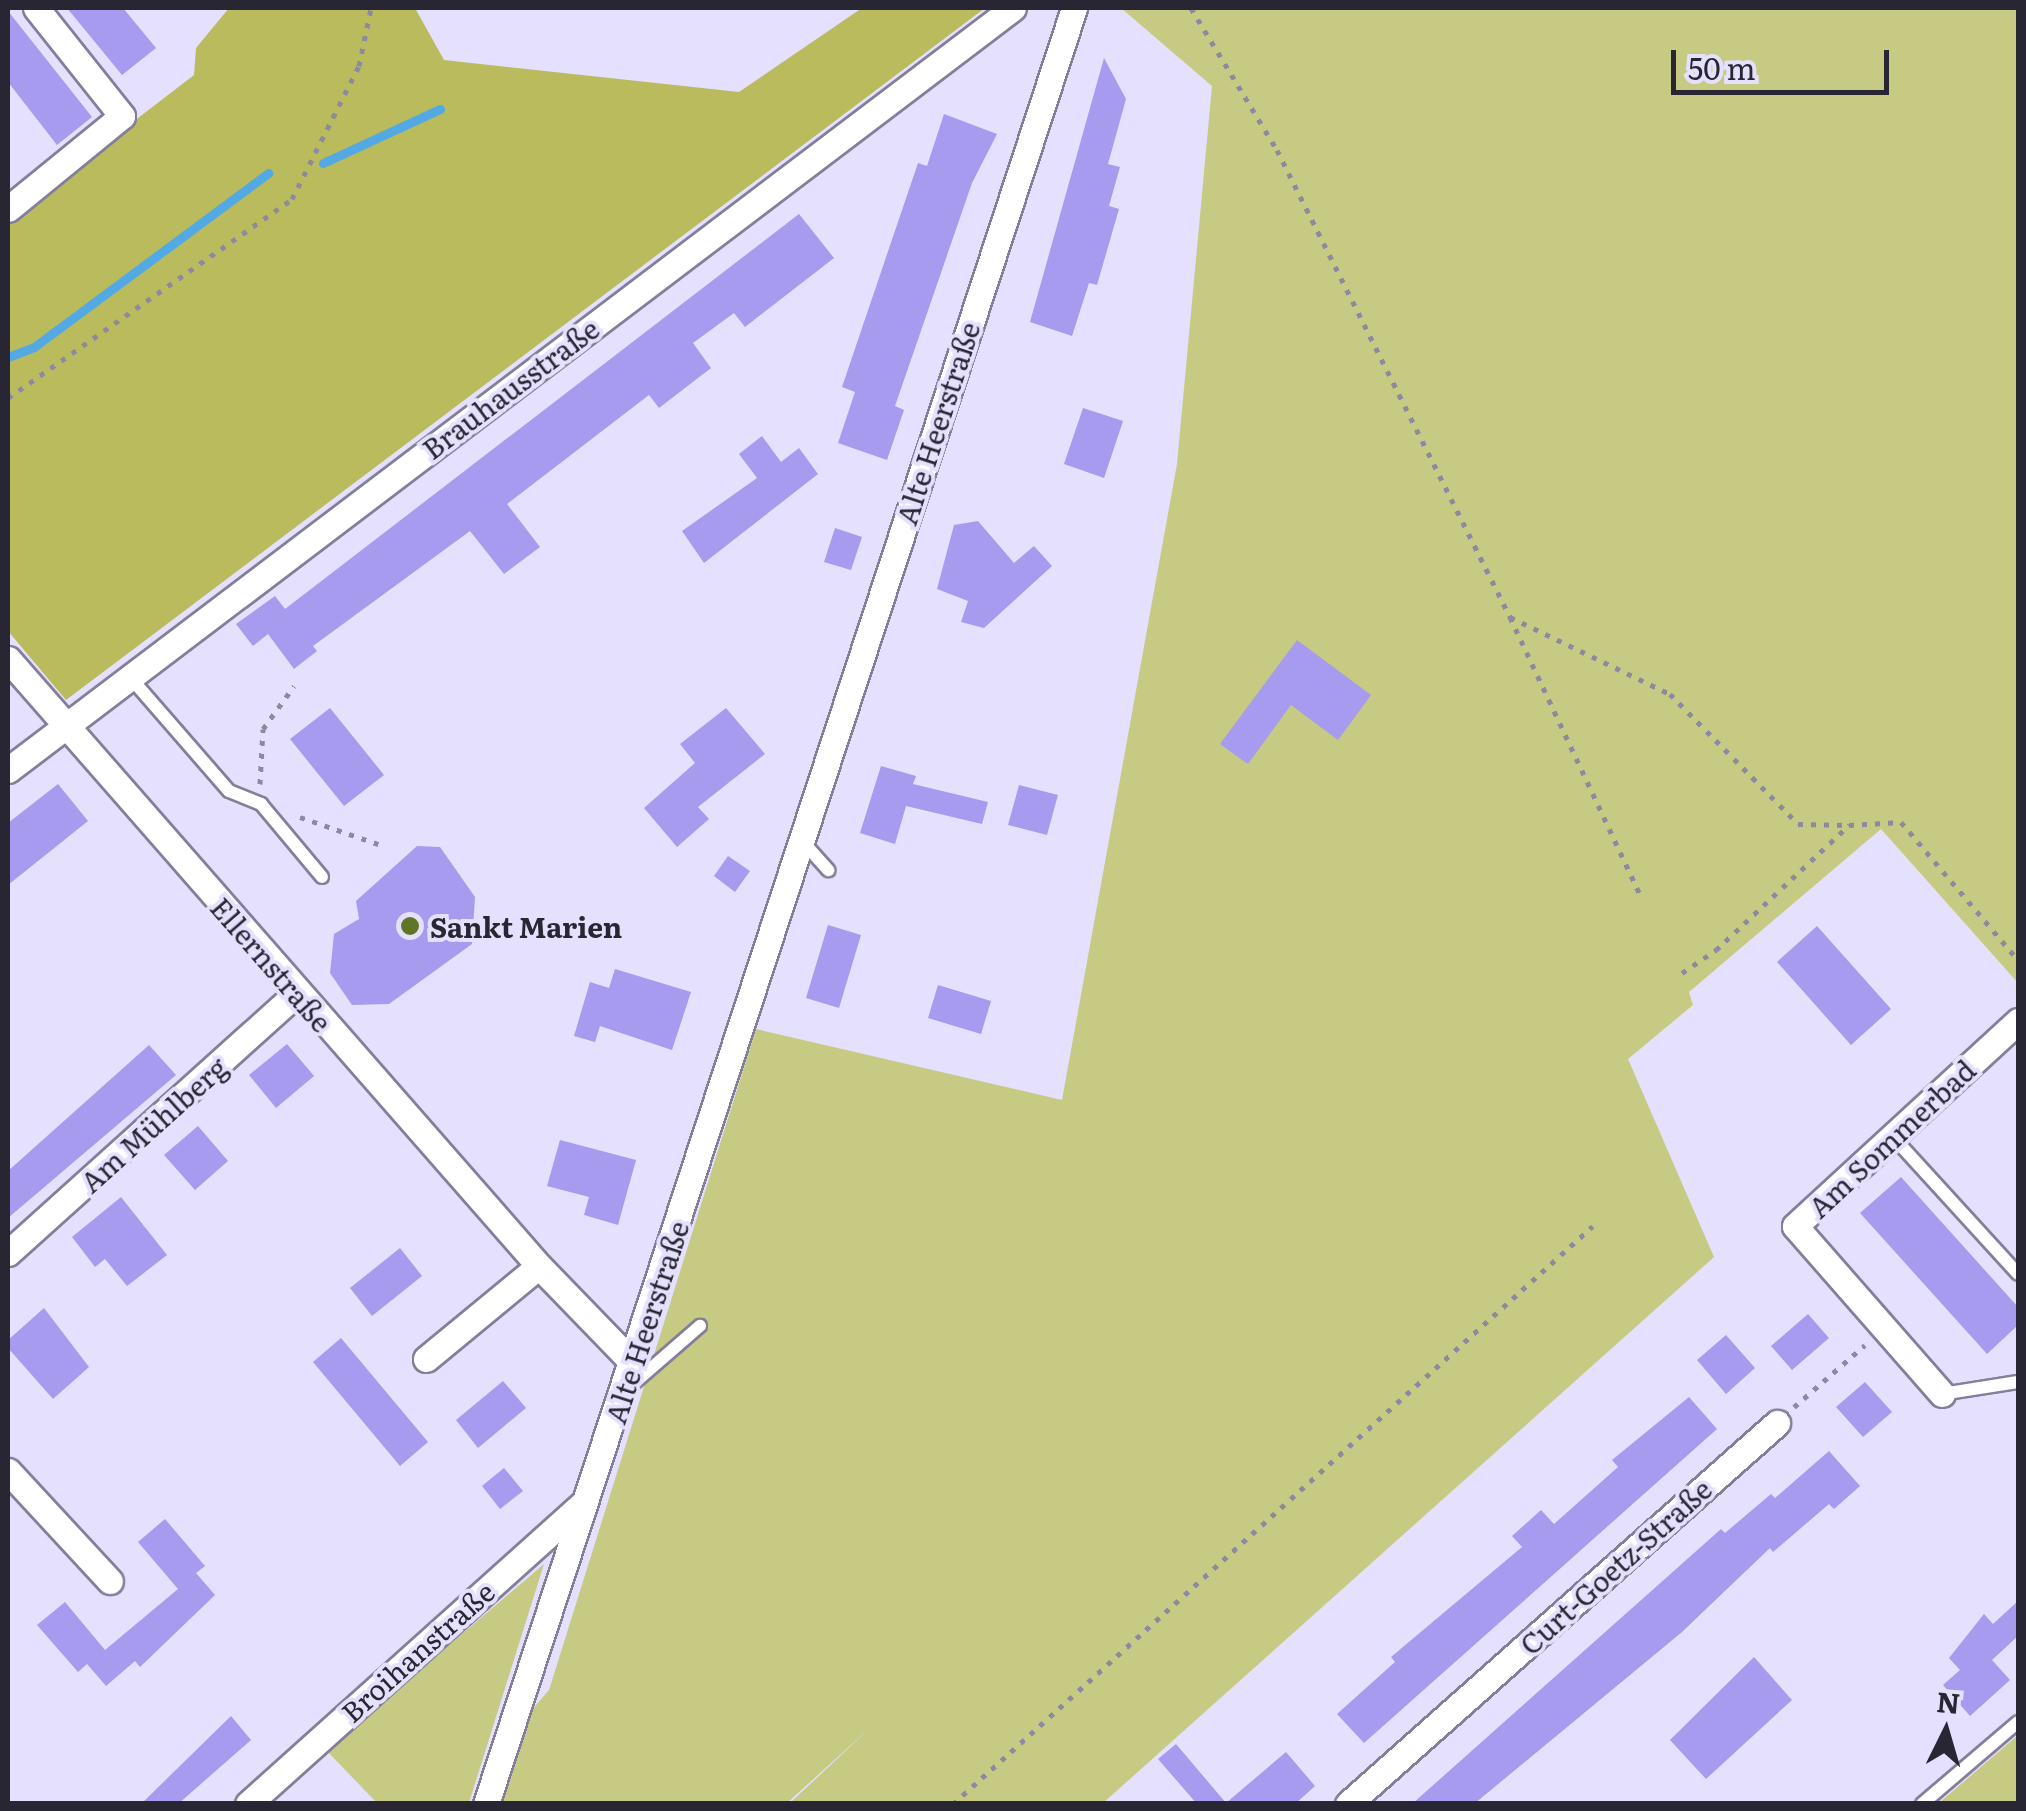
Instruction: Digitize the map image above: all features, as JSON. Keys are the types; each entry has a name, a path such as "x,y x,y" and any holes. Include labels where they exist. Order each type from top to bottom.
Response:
{"street":[{"path":"8,209 122,116 36,8"},
{"name":"Brauhausstraße","path":"8,770 1014,8"},
{"name":"Alte Heerstraße","path":"486,1804 1074,8"},
{"name":"Ellernstraße","path":"8,659 297,993 539,1266 632,1363"},
{"name":"Am Mühlberg","path":"8,1253 297,993"},
{"name":"Am Sommerbad","path":"1942,1394 1795,1226 2018,1021"},
{"path":"426,1359 539,1266"},
{"name":"Curt-Goetz-Straße","path":"1348,1804 1777,1422"},
{"path":"8,1470 110,1580"},
{"name":"Broihanstraße","path":"248,1804 587,1499"}],"lane":[{"path":"129,676 229,791 261,804 322,877"},
{"path":"800,838 828,870"},
{"path":"1892,1138 2018,1274"},
{"path":"623,1392 700,1326"},
{"path":"1942,1394 2018,1382"},
{"path":"1922,1804 2018,1722"}],"path":[{"path":"8,398 292,199 360,66 371,8"},
{"path":"1191,8 1276,150 1510,617 1640,894"},
{"path":"1510,617 1670,694 1798,824 1901,822 2018,960"},
{"path":"294,686 259,744 261,804 378,844"},
{"path":"1682,973 1716,950 1849,825"},
{"path":"954,1804 1592,1226"},
{"path":"1777,1422 1883,1330"}],"green space":[{"path":"1121,8 2018,8 2018,983 1881,829 1689,992 1693,1005 1628,1059 1714,1257 1103,1803 790,1803 872,1726 787,1803 501,1804 530,1712 549,1690 756,1029 1062,1100 1177,464 1212,86"},
{"path":"544,1564 469,1803 377,1803 326,1750"},
{"path":"2018,1735 2018,1803 1939,1803"}],"shaded area":[{"path":"229,8 415,8 444,60 739,92 862,8 985,8 66,700 8,631 8,218 194,75 196,48"}],"building":[{"path":"67,8 123,8 156,48 122,75"},
{"path":"8,11 92,117 57,145 8,82"},
{"path":"1104,58 1126,99 1108,164 1120,167 1109,206 1119,209 1097,285 1089,283 1072,336 1030,322"},
{"path":"944,114 997,134 972,183 895,406 904,410 887,460 838,443 855,392 842,387 918,163 927,166"},
{"path":"799,214 834,258 745,327 734,313 693,343 711,368 659,408 649,395 507,504 540,547 504,574 470,531 313,646 317,651 294,669 268,634 253,646 236,624 275,596 285,609"},
{"path":"1083,408 1123,421 1104,478 1064,464"},
{"path":"762,436 781,462 799,448 818,474 704,563 682,531 757,478 739,454"},
{"path":"978,521 1014,563 1034,546 1052,566 984,628 961,622 968,601 937,589 954,525"},
{"path":"835,528 862,537 851,570 824,562"},
{"path":"1297,640 1371,695 1338,740 1291,705 1248,764 1220,744"},
{"path":"330,708 384,775 344,806 290,739"},
{"path":"726,708 765,754 698,807 709,819 677,847 644,808 695,763 680,744"},
{"path":"881,766 916,776 913,784 988,802 982,824 906,806 895,844 860,833"},
{"path":"58,784 88,821 8,885 8,823"},
{"path":"1019,785 1058,795 1047,835 1008,825"},
{"name":"Sankt Marien","path":"417,846 440,847 475,897 472,944 389,1004 352,1005 330,973 334,934 359,919 356,901"},
{"path":"728,856 750,871 735,892 714,876"},
{"path":"828,925 861,935 839,1008 806,998"},
{"path":"1817,926 1891,1009 1851,1045 1777,962"},
{"path":"615,969 691,992 672,1050 600,1026 595,1042 574,1036 590,982 609,988"},
{"path":"938,985 991,1001 981,1034 928,1018"},
{"path":"287,1044 314,1076 276,1108 249,1075"},
{"path":"149,1045 176,1075 8,1218 8,1171"},
{"path":"198,1126 228,1161 195,1190 164,1155"},
{"path":"560,1140 636,1160 618,1225 584,1215 589,1197 547,1186"},
{"path":"1901,1177 2018,1307 2018,1325 1987,1354 1860,1213"},
{"path":"121,1197 167,1255 127,1286 105,1259 95,1267 72,1237"},
{"path":"400,1248 422,1276 372,1316 350,1288"},
{"path":"44,1308 89,1367 53,1399 8,1348 8,1340"},
{"path":"1808,1314 1829,1338 1792,1370 1771,1346"},
{"path":"1726,1335 1755,1368 1726,1394 1697,1360"},
{"path":"341,1338 428,1442 400,1466 313,1362"},
{"path":"503,1381 526,1408 478,1448 456,1420"},
{"path":"1865,1382 1892,1412 1863,1437 1836,1407"},
{"path":"1689,1397 1717,1429 1364,1743 1337,1714 1395,1662 1391,1657 1522,1547 1512,1536 1541,1510 1554,1524 1618,1467 1612,1460"},
{"path":"1829,1451 1860,1486 1834,1509 1829,1504 1773,1552 1770,1548 1682,1632 1474,1804 1412,1804 1721,1529 1725,1533 1771,1494 1775,1498"},
{"path":"504,1468 523,1491 500,1509 482,1486"},
{"path":"165,1519 205,1566 196,1573 215,1595 140,1667 135,1661 106,1686 87,1664 78,1672 37,1625 65,1602 105,1650 178,1589 138,1542"},
{"path":"2018,1601 2018,1636 1992,1660 2010,1680 1970,1716 1943,1685 1960,1670 1949,1658 1984,1614 1993,1624"},
{"path":"1754,1657 1792,1700 1706,1779 1670,1740"},
{"path":"231,1716 251,1740 178,1804 141,1804"},
{"path":"1176,1744 1226,1803 1286,1752 1315,1786 1295,1804 1197,1804 1158,1759"}],"waterway":[{"path":"323,163 440,109"},
{"path":"8,357 34,347 268,173"}],"place":[{"name":"Sankt Marien","path":"410,926"}]}
